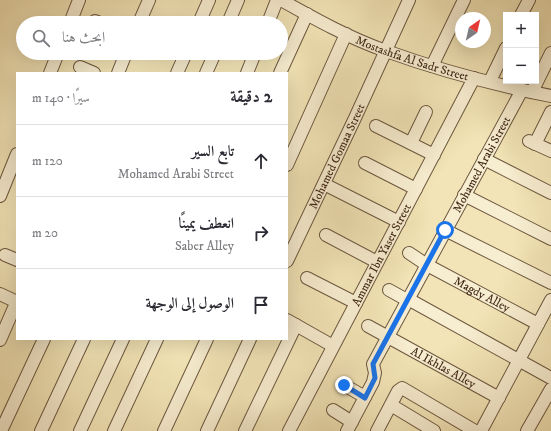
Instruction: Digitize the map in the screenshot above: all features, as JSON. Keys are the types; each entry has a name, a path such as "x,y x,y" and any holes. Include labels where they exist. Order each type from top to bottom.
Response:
{"street":[{"path":"73,16 79,0"},
{"path":"142,16 149,0"},
{"path":"202,16 209,0"},
{"path":"231,16 238,0"},
{"path":"271,16 277,0"},
{"name":"Mostashfa Al Sadr Street","path":"281,0 346,34 385,50 474,78 551,96"},
{"name":"Mohamed Gomaa Street","path":"288,259 409,0"},
{"path":"432,66 464,0"},
{"path":"523,12 528,0"},
{"path":"288,56 307,14"},
{"path":"288,163 346,34"},
{"name":"Mohamed Arabi Street","path":"350,426 375,378 373,364 387,337 484,160 551,53"},
{"path":"490,81 503,54"},
{"path":"50,72 55,60"},
{"path":"118,72 123,60"},
{"path":"177,72 183,60"},
{"path":"206,72 212,60"},
{"path":"247,72 252,60"},
{"path":"280,72 286,60"},
{"path":"80,67 92,72"},
{"name":"Ammar Ibn Yaser Street","path":"289,431 474,78"},
{"path":"411,143 426,112"},
{"path":"551,112 532,142 551,151"},
{"path":"376,126 434,156"},
{"path":"0,196 16,156"},
{"path":"484,160 551,193"},
{"path":"366,163 416,189"},
{"path":"324,184 399,222"},
{"path":"464,195 551,239"},
{"path":"445,230 551,283"},
{"path":"326,235 377,262"},
{"name":"Magdy Alley","path":"409,253 427,265 538,324"},
{"path":"5,255 16,260"},
{"path":"307,278 356,303"},
{"path":"389,290 551,378"},
{"path":"0,294 16,302"},
{"path":"481,431 551,300"},
{"path":"0,340 4,319 16,303"},
{"path":"288,331 292,322 333,346"},
{"name":"Al Ikhlas Alley","path":"368,326 499,398"},
{"path":"2,431 44,340"},
{"path":"41,431 84,340"},
{"path":"80,431 123,340"},
{"path":"114,431 157,340"},
{"path":"164,431 207,340"},
{"path":"207,431 250,340"},
{"path":"245,431 284,340"},
{"path":"344,385 365,398"},
{"path":"376,431 398,391 402,388 475,431"},
{"path":"528,431 551,389"},
{"path":"391,405 430,429"},
{"path":"332,410 350,426"}],"route":[{"path":"344,385 365,398 375,378 373,364 445,230"}]}
